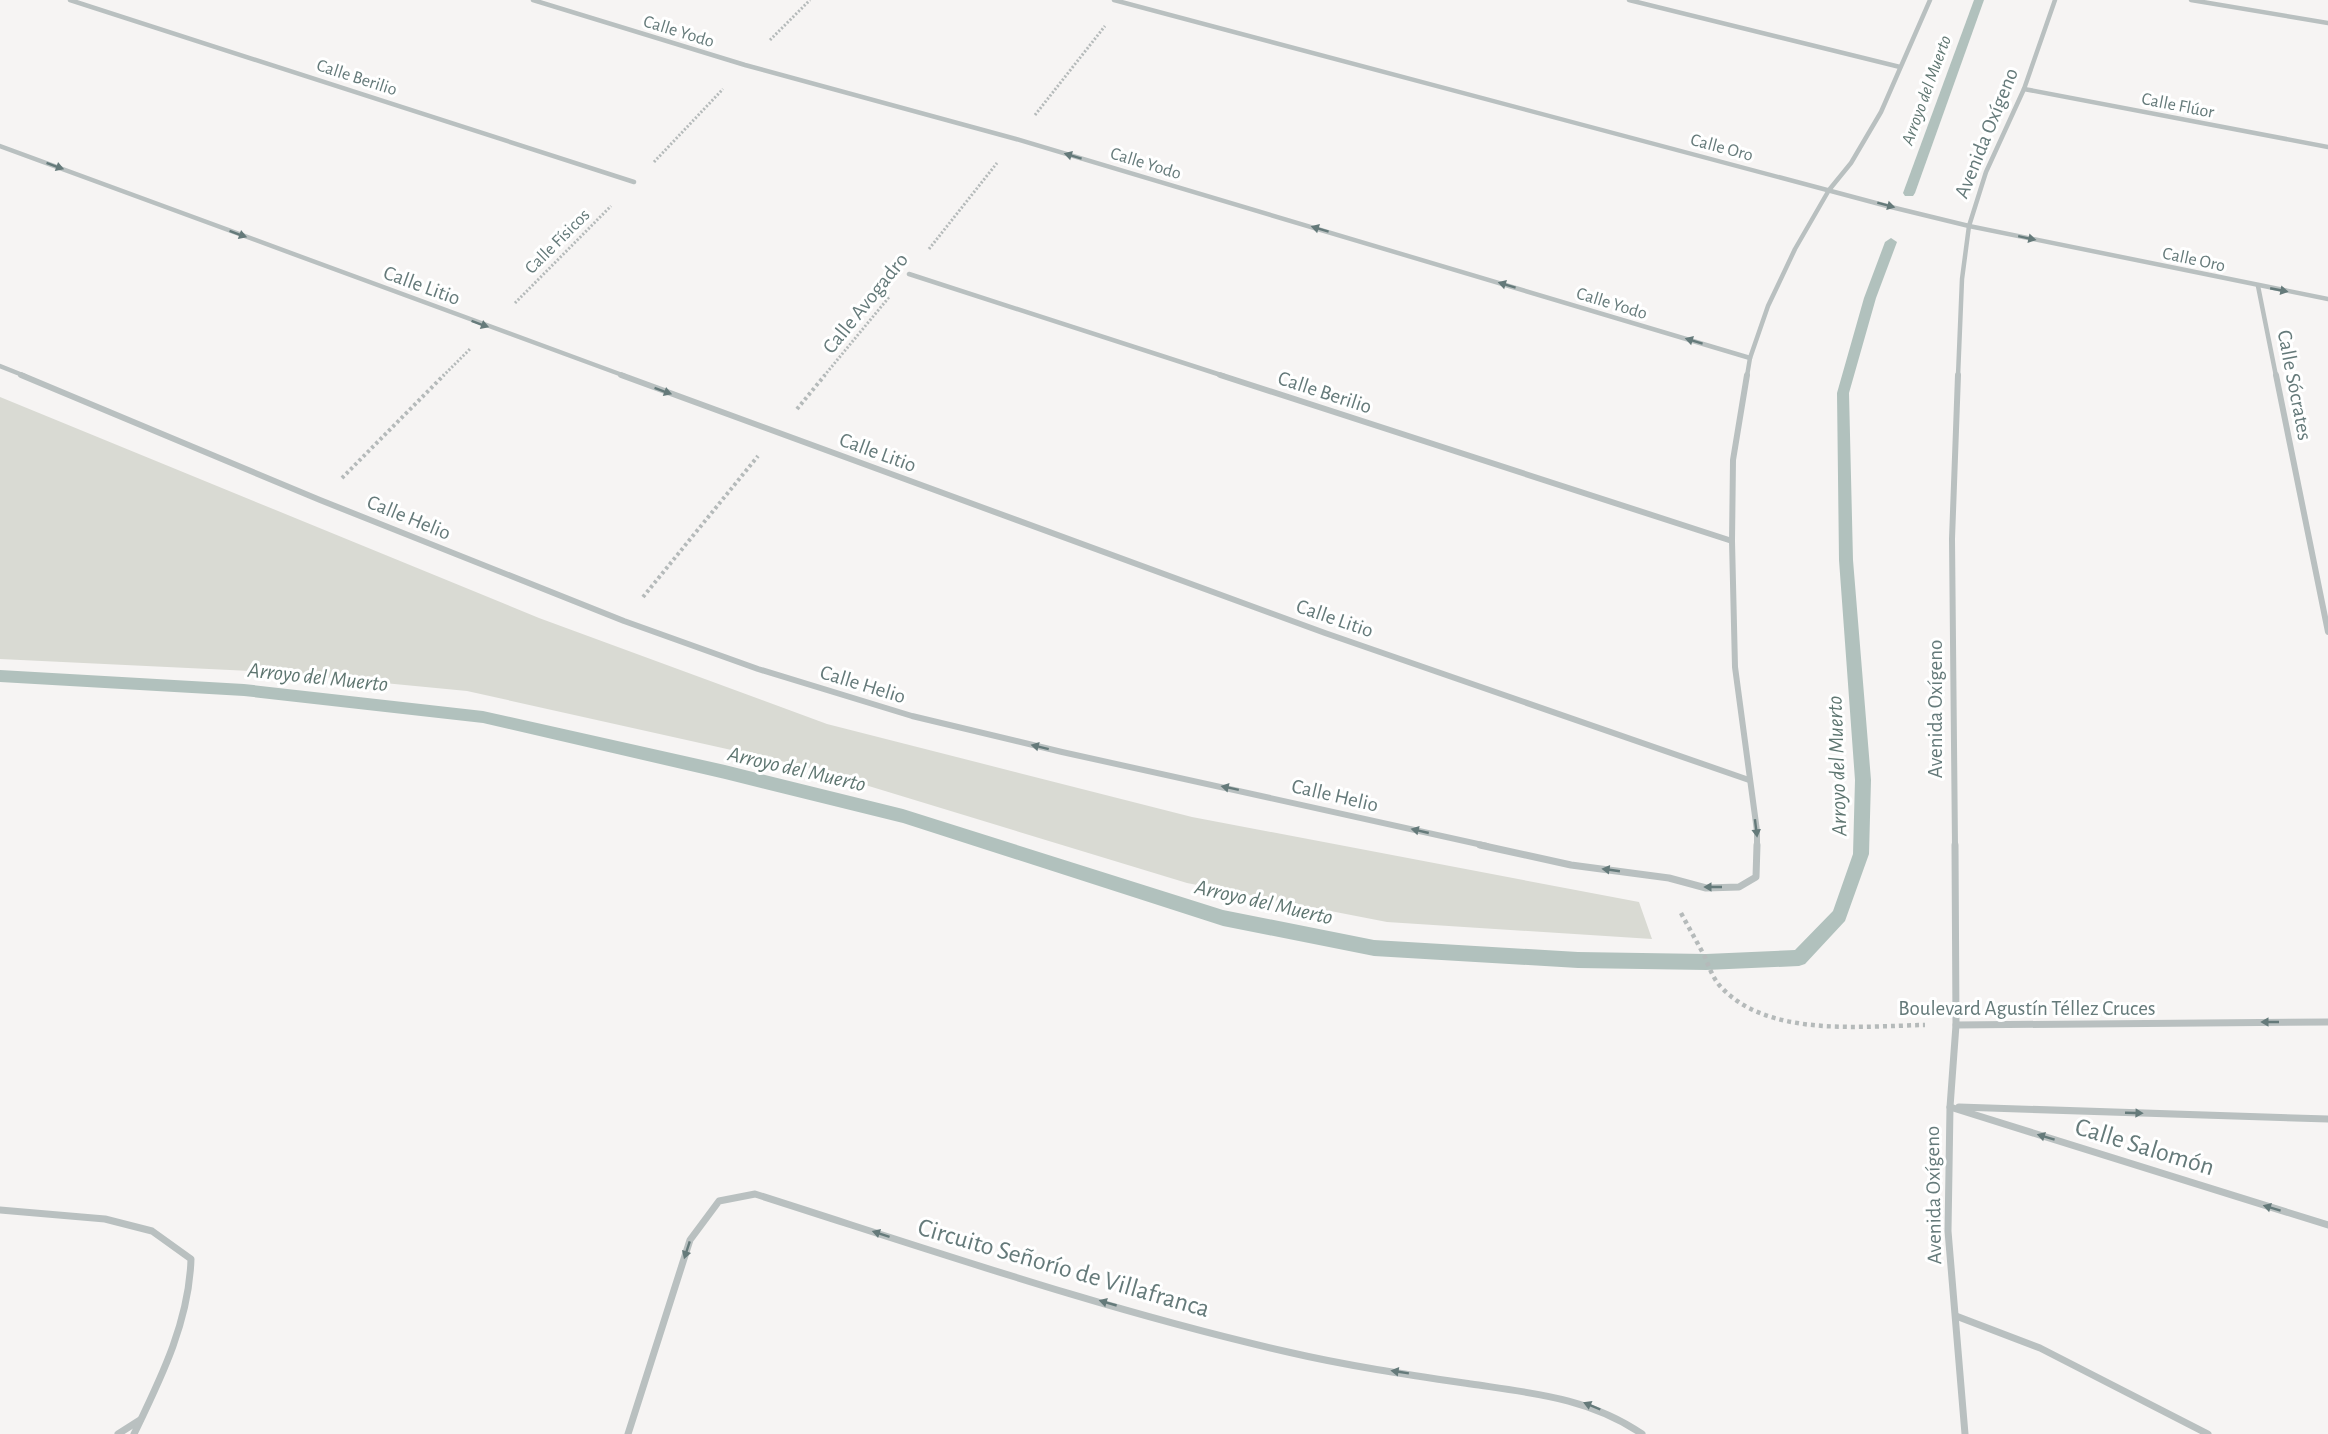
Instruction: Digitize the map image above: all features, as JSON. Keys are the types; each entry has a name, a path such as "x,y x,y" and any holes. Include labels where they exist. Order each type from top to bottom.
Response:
{"street":[{"name":"Calle Berilio","path":"70,0 634,182"},
{"name":"Calle Yodo","path":"533,0 745,65 1016,139 1750,358"},
{"name":"Calle Oro","path":"1114,0 1969,226 2328,299"},
{"path":"1629,0 1900,67"},
{"path":"1749,780 1736,667 1732,541 1733,460 1750,358 1768,306 1795,249 1829,190 1851,162 1881,112 1930,0"},
{"name":"Avenida Oxígeno","path":"1965,1434 1948,1231 1950,1107 1956,1025 1952,539 1959,324 1969,226 1986,172 2024,89 2055,0"},
{"path":"2191,0 2328,23"},
{"name":"Calle Flúor","path":"2024,89 2328,147"},
{"name":"Calle Litio","path":"0,146 1314,629 1749,780"},
{"name":"Calle Berilio","path":"909,274 1732,541"},
{"name":"Calle Sócrates","path":"2258,286 2328,632"},
{"name":"Calle Helio","path":"0,366 320,500 624,621 758,669 835,693 912,716 1062,752 1571,865 1669,878 1706,888 1739,887 1756,877 1757,831 1749,780"},
{"name":"Boulevard Agustín Téllez Cruces","path":"1956,1025 2328,1022"},
{"path":"1950,1107 2328,1119"},
{"name":"Calle Salomón","path":"1950,1107 2328,1225"},
{"name":"Circuito Señorío de Villafranca","path":"628,1434 690,1240 718,1201 755,1194 1006,1274 1263,1347 1585,1402 1630,1424 1642,1434"},
{"path":"0,1210 105,1219 134,1226 152,1231 191,1259 192,1278 184,1312 134,1434"},
{"path":"1956,1316 2040,1348 2208,1434"},
{"path":"118,1434 141,1420"}],"path":[{"name":"Calle Físicos","path":"320,500 810,0"},
{"name":"Calle Avogadro","path":"624,621 909,274 1124,2"},
{"name":"Boulevard Agustín Téllez Cruces","path":"1679,909 1718,985 1744,1008 1789,1021 1831,1026 1956,1025"}],"shaded area":[{"path":"0,397 539,618 827,724 1192,817 1639,902 1652,939 1387,922 1187,883 803,766 467,691 270,672 0,659"}],"waterway":[{"name":"Arroyo del Muerto","path":"1909,193 1979,0"},
{"name":"Arroyo del Muerto","path":"0,676 244,690 483,717 725,772 903,816 1223,918 1374,948 1578,960 1706,962 1799,958 1839,916 1861,854 1863,780 1846,560 1843,393 1870,298 1891,242"}]}
